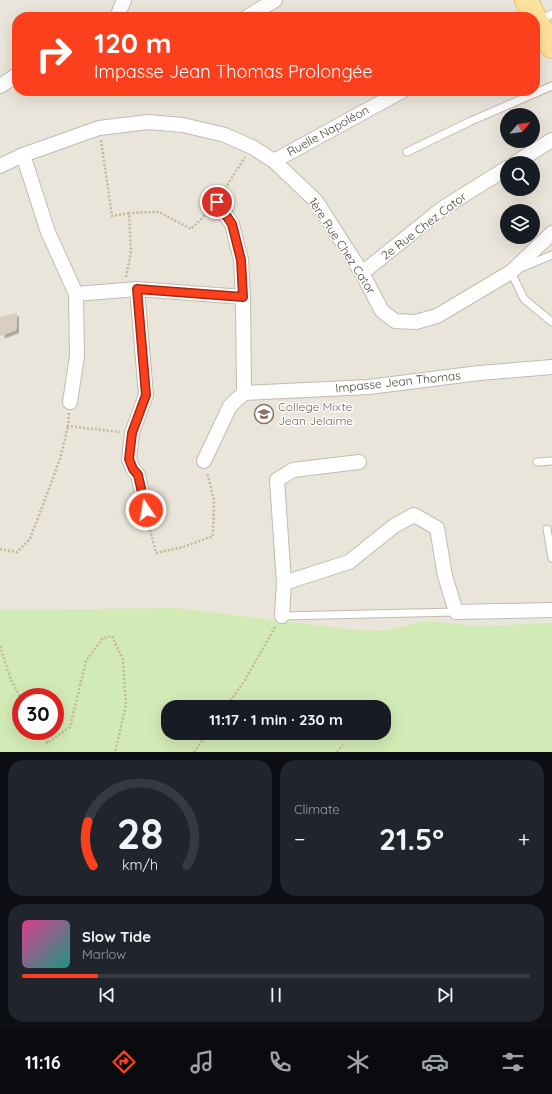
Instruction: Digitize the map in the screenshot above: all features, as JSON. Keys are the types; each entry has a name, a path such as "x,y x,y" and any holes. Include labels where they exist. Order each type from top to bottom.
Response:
{"main road":[{"path":"526,0 534,12"},
{"path":"540,21 552,47"}],"street":[{"path":"119,12 124,0"},
{"path":"255,12 275,0"},
{"path":"0,86 12,78"},
{"name":"Ruelle Napoléon","path":"274,161 393,96"},
{"name":"1ère Rue Chez Cator","path":"0,166 23,155 99,128 148,122 183,125 225,135 252,147 274,161 316,201 362,273 382,311 395,321 416,322 437,316 511,272 552,233"},
{"path":"526,156 552,140"},
{"path":"23,155 48,232 76,294 77,356 70,402"},
{"name":"2e Rue Chez Cator","path":"362,273 443,208 500,172"},
{"path":"204,461 230,406 244,393 241,260 232,224 217,202"},
{"path":"76,294 130,289 243,297"},
{"path":"130,289 146,395 132,433 129,459 133,469 138,475 146,510"},
{"name":"Impasse Jean Thomas","path":"244,393 369,388 479,373 552,367"},
{"path":"282,616 284,583 277,480 293,470 359,462"},
{"path":"284,583 349,562 394,526 414,515 437,528 445,576 456,612 552,610"}],"lane":[{"path":"540,91 552,86"},
{"path":"407,152 471,121 529,96"},
{"path":"552,255 511,272 524,299 552,322"},
{"path":"537,462 552,461"},
{"path":"547,529 552,558"},
{"path":"282,616 456,612"}],"path":[{"path":"99,128 112,216 129,213 159,212 191,229 217,202 252,147"},
{"path":"129,213 131,252 130,289"},
{"path":"0,549 17,552 30,539 60,459 68,426 70,402"},
{"path":"68,426 132,433"},
{"path":"146,510 156,553 183,547 213,536 214,500 204,461"},
{"path":"231,700 245,680 282,616"},
{"path":"64,730 70,726 86,661 103,638 112,636 123,660 126,705 115,752"},
{"path":"0,646 11,680 15,688"},
{"path":"194,752 203,740"},
{"path":"337,752 342,744"}],"shaded area":[{"path":"0,0 552,0 552,752 0,752"}],"green space":[{"path":"175,608 356,630 385,631 425,621 480,626 552,623 552,752 0,752 0,610"}],"building":[{"path":"17,313 16,330 0,336 0,317"}],"place":[{"name":"College Mixte Jean Jelaime","path":"264,414"}],"route":[{"path":"146,510 138,475 133,469 129,459 132,433 146,395 137,289 243,297 241,260 232,224 217,202"}]}
